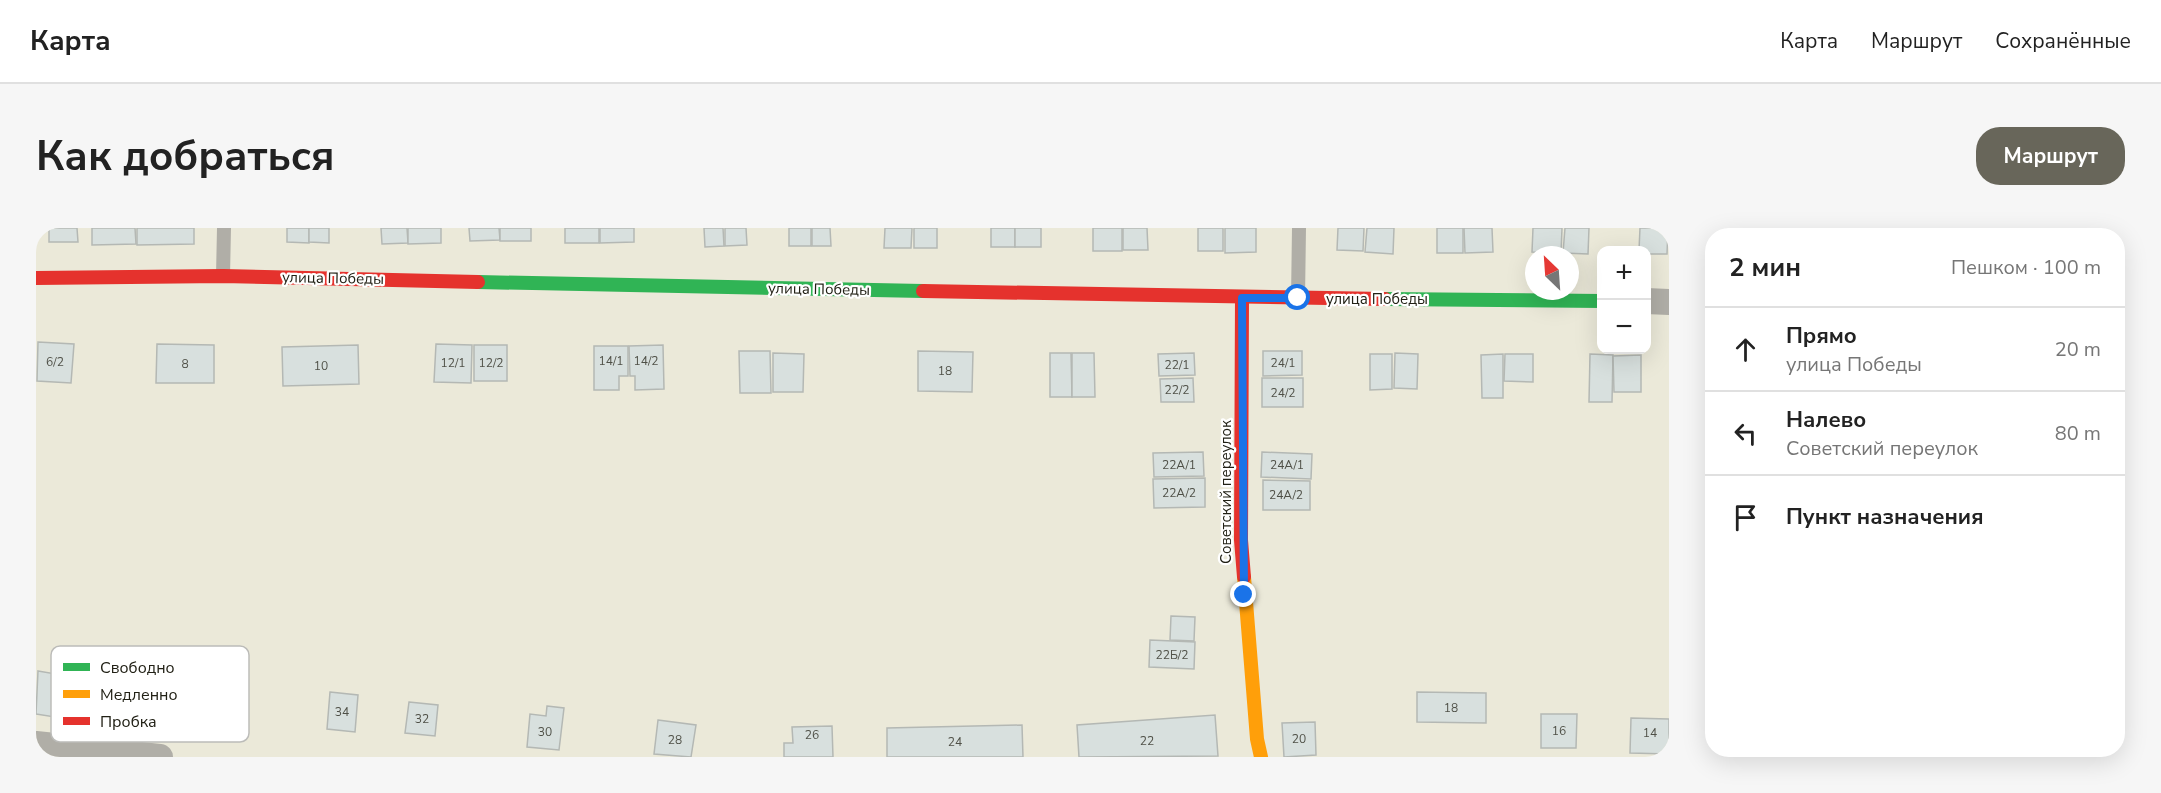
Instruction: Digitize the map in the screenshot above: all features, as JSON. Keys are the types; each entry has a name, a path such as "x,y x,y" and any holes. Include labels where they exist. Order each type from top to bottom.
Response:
{"street":[{"name":"улица Победы","path":"36,278 223,276 1242,298 1597,301"},
{"name":"Советский переулок","path":"1242,298 1244,595 1257,739 1261,757"},
{"path":"1651,302 1669,302"},
{"path":"36,744 160,757"}],"lane":[{"path":"223,276 224,228"},
{"path":"1298,298 1299,228"}],"building":[{"path":"49,228 77,228 78,242 49,242"},
{"path":"92,228 135,228 136,244 92,245"},
{"path":"137,228 194,228 194,244 137,245"},
{"path":"287,228 309,228 309,243 287,242"},
{"path":"309,228 329,228 329,243 309,242"},
{"path":"381,228 407,228 408,243 382,244"},
{"path":"408,228 441,228 441,243 408,244"},
{"path":"469,228 499,228 500,240 470,241"},
{"path":"500,228 531,228 531,241 500,241"},
{"path":"565,228 599,228 599,243 565,243"},
{"path":"600,228 634,228 634,242 600,243"},
{"path":"704,228 723,228 724,246 705,247"},
{"path":"725,228 746,228 747,245 725,246"},
{"path":"789,228 811,228 811,246 789,246"},
{"path":"812,228 830,228 831,246 812,246"},
{"path":"885,228 912,228 911,248 884,248"},
{"path":"914,228 937,228 937,248 914,248"},
{"path":"991,228 1015,228 1015,247 991,247"},
{"path":"1015,228 1041,228 1041,247 1015,247"},
{"path":"1093,228 1122,228 1122,251 1093,251"},
{"path":"1123,228 1147,228 1148,250 1123,250"},
{"path":"1198,228 1223,228 1223,251 1198,251"},
{"path":"1225,228 1256,228 1256,252 1225,253"},
{"path":"1338,228 1364,228 1363,251 1337,250"},
{"path":"1367,228 1394,228 1393,254 1365,252"},
{"path":"1437,228 1463,228 1463,253 1437,253"},
{"path":"1464,228 1492,228 1493,252 1465,253"},
{"path":"1533,228 1562,228 1561,246 1532,246"},
{"path":"1565,228 1589,228 1588,254 1579,254 1579,246 1564,246"},
{"path":"1640,228 1668,228 1667,254 1651,254 1651,246 1639,246"},
{"path":"38,342 74,344 71,383 37,381"},
{"path":"157,344 214,345 214,383 156,383"},
{"path":"436,344 472,345 471,383 434,382"},
{"path":"358,345 359,384 283,386 282,347"},
{"path":"474,345 507,345 507,381 474,381"},
{"path":"663,345 664,389 635,390 635,376 630,376 629,346"},
{"path":"594,346 628,346 628,376 619,376 619,390 594,390"},
{"path":"739,351 770,351 771,393 740,393"},
{"path":"918,351 973,352 972,392 918,391"},
{"path":"1263,351 1302,351 1302,375 1263,376"},
{"path":"773,353 804,354 803,392 773,392"},
{"path":"1050,353 1071,353 1072,397 1050,397"},
{"path":"1072,353 1094,353 1095,397 1072,397"},
{"path":"1194,353 1195,375 1159,376 1158,354"},
{"path":"1395,353 1418,354 1417,389 1394,388"},
{"path":"1370,354 1392,354 1392,389 1370,390"},
{"path":"1503,354 1503,398 1482,398 1481,355"},
{"path":"1505,354 1533,354 1533,382 1504,381"},
{"path":"1590,354 1613,355 1612,402 1589,402"},
{"path":"1641,355 1641,392 1614,392 1613,356"},
{"path":"1193,378 1194,402 1161,402 1160,379"},
{"path":"1262,378 1303,378 1303,407 1262,407"},
{"path":"1203,452 1204,476 1154,477 1153,453"},
{"path":"1262,452 1312,454 1311,479 1261,477"},
{"path":"1205,478 1205,507 1154,508 1153,479"},
{"path":"1263,480 1310,481 1310,510 1263,510"},
{"path":"1171,616 1195,617 1194,641 1170,640"},
{"path":"1150,640 1195,642 1194,669 1149,667"},
{"path":"38,671 51,673 51,716 36,714"},
{"path":"330,692 358,695 355,732 327,729"},
{"path":"1417,692 1486,693 1486,723 1417,722"},
{"path":"409,702 438,705 435,736 405,733"},
{"path":"547,706 564,708 559,750 527,747 530,714 546,716"},
{"path":"1541,714 1577,714 1576,748 1541,748"},
{"path":"1215,715 1218,756 1079,757 1077,725"},
{"path":"1631,718 1669,719 1669,754 1630,753"},
{"path":"658,720 696,725 691,757 654,754"},
{"path":"1315,722 1316,755 1284,757 1282,723"},
{"path":"1022,725 1023,757 887,757 887,728"},
{"path":"832,726 833,757 784,757 784,743 793,743 792,727"}],"traffic: fast":[{"path":"478,282 923,291"},
{"path":"1385,299 1597,301"}],"traffic: slow":[{"path":"1244,577 1257,739 1261,757"}],"traffic: jam":[{"path":"36,278 223,276 478,282"},
{"path":"923,291 1385,299"},
{"path":"1242,298 1241,540 1244,577"}],"route":[{"path":"1244,595 1241,540 1242,298 1298,298"}]}
